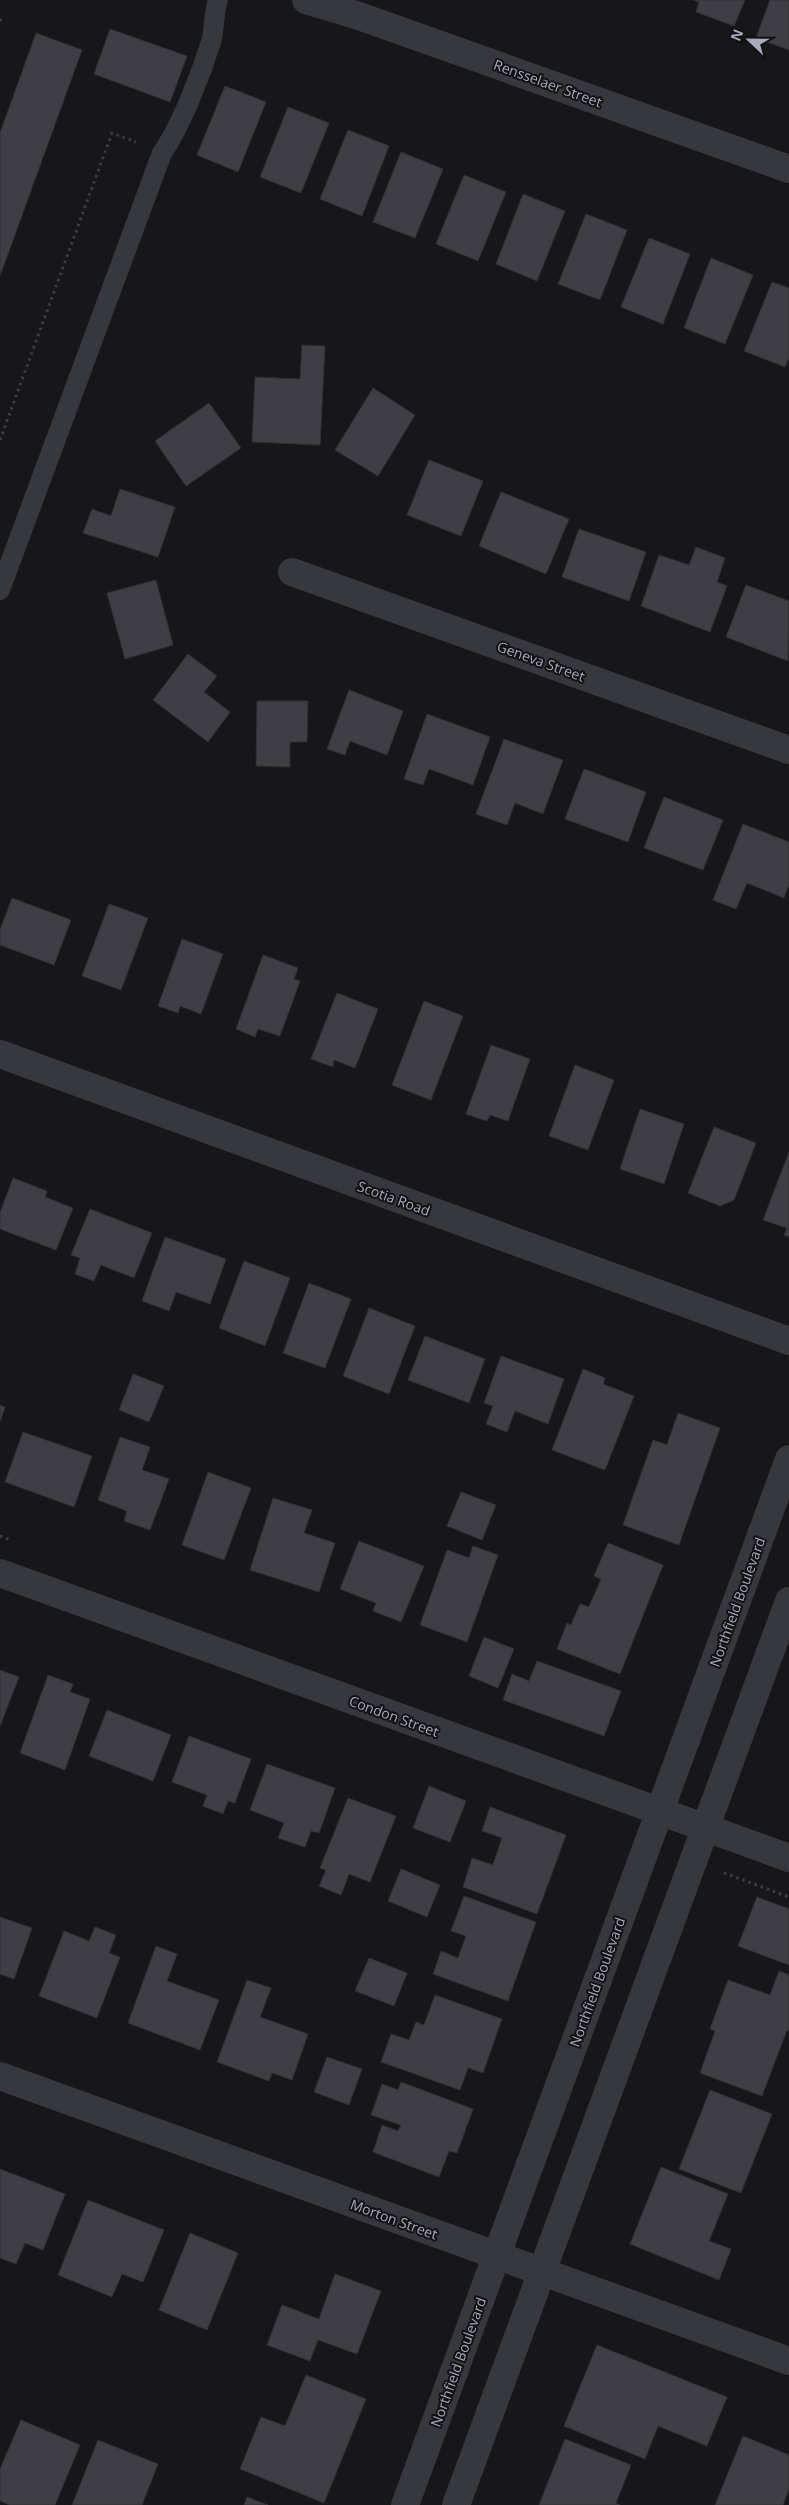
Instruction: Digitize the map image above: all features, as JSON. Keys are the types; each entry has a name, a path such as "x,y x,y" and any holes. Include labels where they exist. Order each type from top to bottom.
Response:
{"street":[{"name":"Rensselaer Street","path":"306,0 359,16 789,169"},
{"name":"Geneva Street","path":"292,572 789,750"},
{"name":"Scotia Road","path":"0,1054 789,1341"},
{"name":"Northfield Boulevard","path":"406,2505 789,1459"},
{"name":"Condon Street","path":"0,1573 789,1858"},
{"path":"456,2505 789,1601"},
{"name":"Morton Street","path":"0,2076 789,2361"}],"lane":[{"path":"0,590 162,152 175,135 212,40 213,14 218,0"}],"path":[{"path":"0,21 2,15"},
{"path":"0,440 112,134 138,143"},
{"path":"716,1872 722,1872 789,1897"}],"building":[{"path":"693,0 745,0 734,26 696,12 699,2"},
{"path":"770,0 789,0 789,50 756,38"},
{"path":"110,29 187,56 170,102 94,74"},
{"path":"36,33 82,50 0,276 0,133"},
{"path":"225,86 266,102 238,172 197,155"},
{"path":"288,107 329,123 301,193 260,177"},
{"path":"348,130 389,146 362,216 320,199"},
{"path":"401,152 443,169 415,238 373,222"},
{"path":"464,175 506,192 478,261 436,244"},
{"path":"523,194 565,211 537,281 496,264"},
{"path":"586,214 627,230 600,300 558,284"},
{"path":"649,238 690,254 663,324 621,307"},
{"path":"711,258 753,275 725,344 684,328"},
{"path":"772,282 789,288 789,358 785,367 744,351"},
{"path":"302,345 325,346 320,445 252,442 255,377 300,379"},
{"path":"373,388 415,415 378,476 335,450"},
{"path":"209,403 241,448 186,486 155,441"},
{"path":"429,460 483,481 461,536 407,515"},
{"path":"120,489 175,507 158,557 83,533 92,509 111,516"},
{"path":"501,492 569,519 546,574 479,546"},
{"path":"579,529 646,552 629,601 562,577"},
{"path":"696,547 725,558 717,582 727,586 710,632 641,606 659,555 689,565"},
{"path":"156,580 173,645 125,659 107,593"},
{"path":"746,585 789,601 788,661 726,637"},
{"path":"188,654 217,676 204,692 230,712 208,742 153,700"},
{"path":"349,690 403,711 387,755 350,741 345,755 327,749"},
{"path":"257,701 308,701 307,742 290,742 290,767 256,766"},
{"path":"427,714 490,737 473,785 429,769 423,785 404,779"},
{"path":"504,739 563,760 543,814 515,803 507,825 476,814"},
{"path":"584,769 646,792 628,842 565,819"},
{"path":"664,797 723,820 703,870 644,848"},
{"path":"743,824 789,842 789,884 784,898 747,883 736,909 713,900"},
{"path":"12,898 71,920 54,965 0,945 0,930"},
{"path":"109,904 148,918 121,990 82,976"},
{"path":"182,939 223,954 201,1014 180,1006 178,1013 158,1006"},
{"path":"263,955 298,968 294,979 300,981 280,1036 258,1029 255,1037 236,1029"},
{"path":"337,993 378,1009 355,1068 334,1060 333,1067 311,1059"},
{"path":"424,1001 463,1016 431,1100 392,1085"},
{"path":"491,1045 530,1059 508,1121 490,1115 487,1121 466,1114"},
{"path":"575,1065 614,1080 588,1150 549,1136"},
{"path":"640,1109 684,1124 664,1184 620,1169"},
{"path":"714,1127 756,1143 734,1200 720,1206 688,1193"},
{"path":"789,1152 789,1237 784,1235 787,1228 763,1220"},
{"path":"13,1178 47,1191 45,1197 73,1208 56,1250 0,1229 0,1213"},
{"path":"90,1209 152,1233 134,1278 101,1265 94,1281 75,1274 80,1258 71,1255"},
{"path":"165,1237 226,1259 210,1304 176,1292 169,1311 142,1301"},
{"path":"244,1261 290,1278 265,1346 219,1328"},
{"path":"309,1283 351,1299 325,1368 283,1353"},
{"path":"369,1308 415,1326 389,1394 343,1376"},
{"path":"425,1336 485,1359 469,1403 408,1380"},
{"path":"501,1356 564,1379 548,1424 515,1411 507,1432 486,1424 493,1406 484,1403"},
{"path":"583,1369 605,1378 603,1384 634,1396 605,1470 552,1450"},
{"path":"133,1374 164,1386 149,1422 119,1410"},
{"path":"0,1405 5,1407 0,1422"},
{"path":"678,1413 720,1428 679,1545 623,1525 653,1440 667,1445"},
{"path":"23,1432 92,1456 74,1507 5,1482"},
{"path":"120,1437 150,1447 142,1470 169,1479 150,1530 124,1521 127,1511 98,1500"},
{"path":"208,1472 251,1488 224,1560 182,1545"},
{"path":"461,1492 496,1505 482,1540 447,1526"},
{"path":"273,1498 312,1510 304,1533 335,1543 319,1592 250,1570"},
{"path":"359,1541 424,1566 401,1622 373,1611 376,1603 340,1589"},
{"path":"608,1543 663,1565 620,1674 557,1649 567,1623 571,1625 580,1604 589,1607 601,1579 594,1576"},
{"path":"473,1546 498,1555 467,1642 420,1625 447,1550 469,1558"},
{"path":"484,1637 514,1649 498,1688 469,1676"},
{"path":"537,1661 621,1691 604,1736 503,1700 512,1674 529,1681"},
{"path":"0,1670 19,1677 0,1726"},
{"path":"48,1675 73,1684 70,1692 90,1699 65,1770 20,1753"},
{"path":"107,1710 171,1735 153,1781 89,1756"},
{"path":"189,1736 251,1759 235,1803 228,1801 223,1814 203,1806 207,1795 172,1782"},
{"path":"267,1764 335,1788 319,1833 311,1831 305,1847 278,1838 284,1823 250,1810"},
{"path":"429,1786 466,1801 450,1842 413,1828"},
{"path":"348,1798 396,1816 370,1882 349,1874 341,1895 319,1886 326,1870 320,1868"},
{"path":"490,1807 566,1835 537,1914 463,1887 472,1858 493,1865 502,1838 482,1831"},
{"path":"401,1869 440,1885 427,1917 388,1901"},
{"path":"464,1896 536,1922 508,2001 433,1974 441,1951 458,1958 466,1936 451,1931"},
{"path":"757,1897 789,1909 789,1965 738,1946"},
{"path":"0,1917 32,1928 14,1979 0,1974"},
{"path":"95,1927 116,1935 109,1953 120,1957 97,2018 39,1996 64,1931 89,1941"},
{"path":"156,1946 177,1954 167,1981 219,2000 200,2050 128,2023"},
{"path":"369,1958 407,1973 394,2006 355,1991"},
{"path":"779,1971 789,1975 789,2031 787,2030 762,2096 700,2073 715,2031 710,2029 728,1980 770,1995"},
{"path":"247,1980 271,1988 260,2017 308,2034 292,2080 272,2073 269,2081 217,2062"},
{"path":"435,1995 502,2019 483,2073 468,2068 460,2090 381,2062 391,2034 409,2040 416,2022 424,2025"},
{"path":"327,2057 362,2069 349,2105 314,2092"},
{"path":"401,2082 473,2109 457,2153 449,2151 439,2177 373,2152 382,2125 398,2131 401,2125 371,2115 382,2084 398,2090"},
{"path":"710,2090 772,2114 741,2193 679,2169"},
{"path":"661,2167 728,2194 709,2241 731,2249 719,2280 630,2244"},
{"path":"0,2169 65,2194 43,2250 25,2243 16,2264 0,2258"},
{"path":"88,2200 164,2230 143,2282 122,2274 112,2297 58,2275"},
{"path":"190,2233 238,2253 207,2330 159,2310"},
{"path":"335,2274 381,2291 357,2354 318,2340 310,2361 267,2345 282,2305 319,2319"},
{"path":"597,2345 727,2397 707,2446 658,2426 645,2459 564,2426"},
{"path":"306,2375 366,2399 324,2503 240,2469 261,2417 285,2426"},
{"path":"21,2420 80,2445 55,2505 10,2505 0,2501 0,2469"},
{"path":"743,2436 789,2455 789,2489 783,2505 715,2505"},
{"path":"565,2439 631,2465 616,2503 620,2505 539,2505"},
{"path":"98,2440 158,2464 142,2505 72,2505"},
{"path":"247,2497 268,2505 244,2505"}]}
